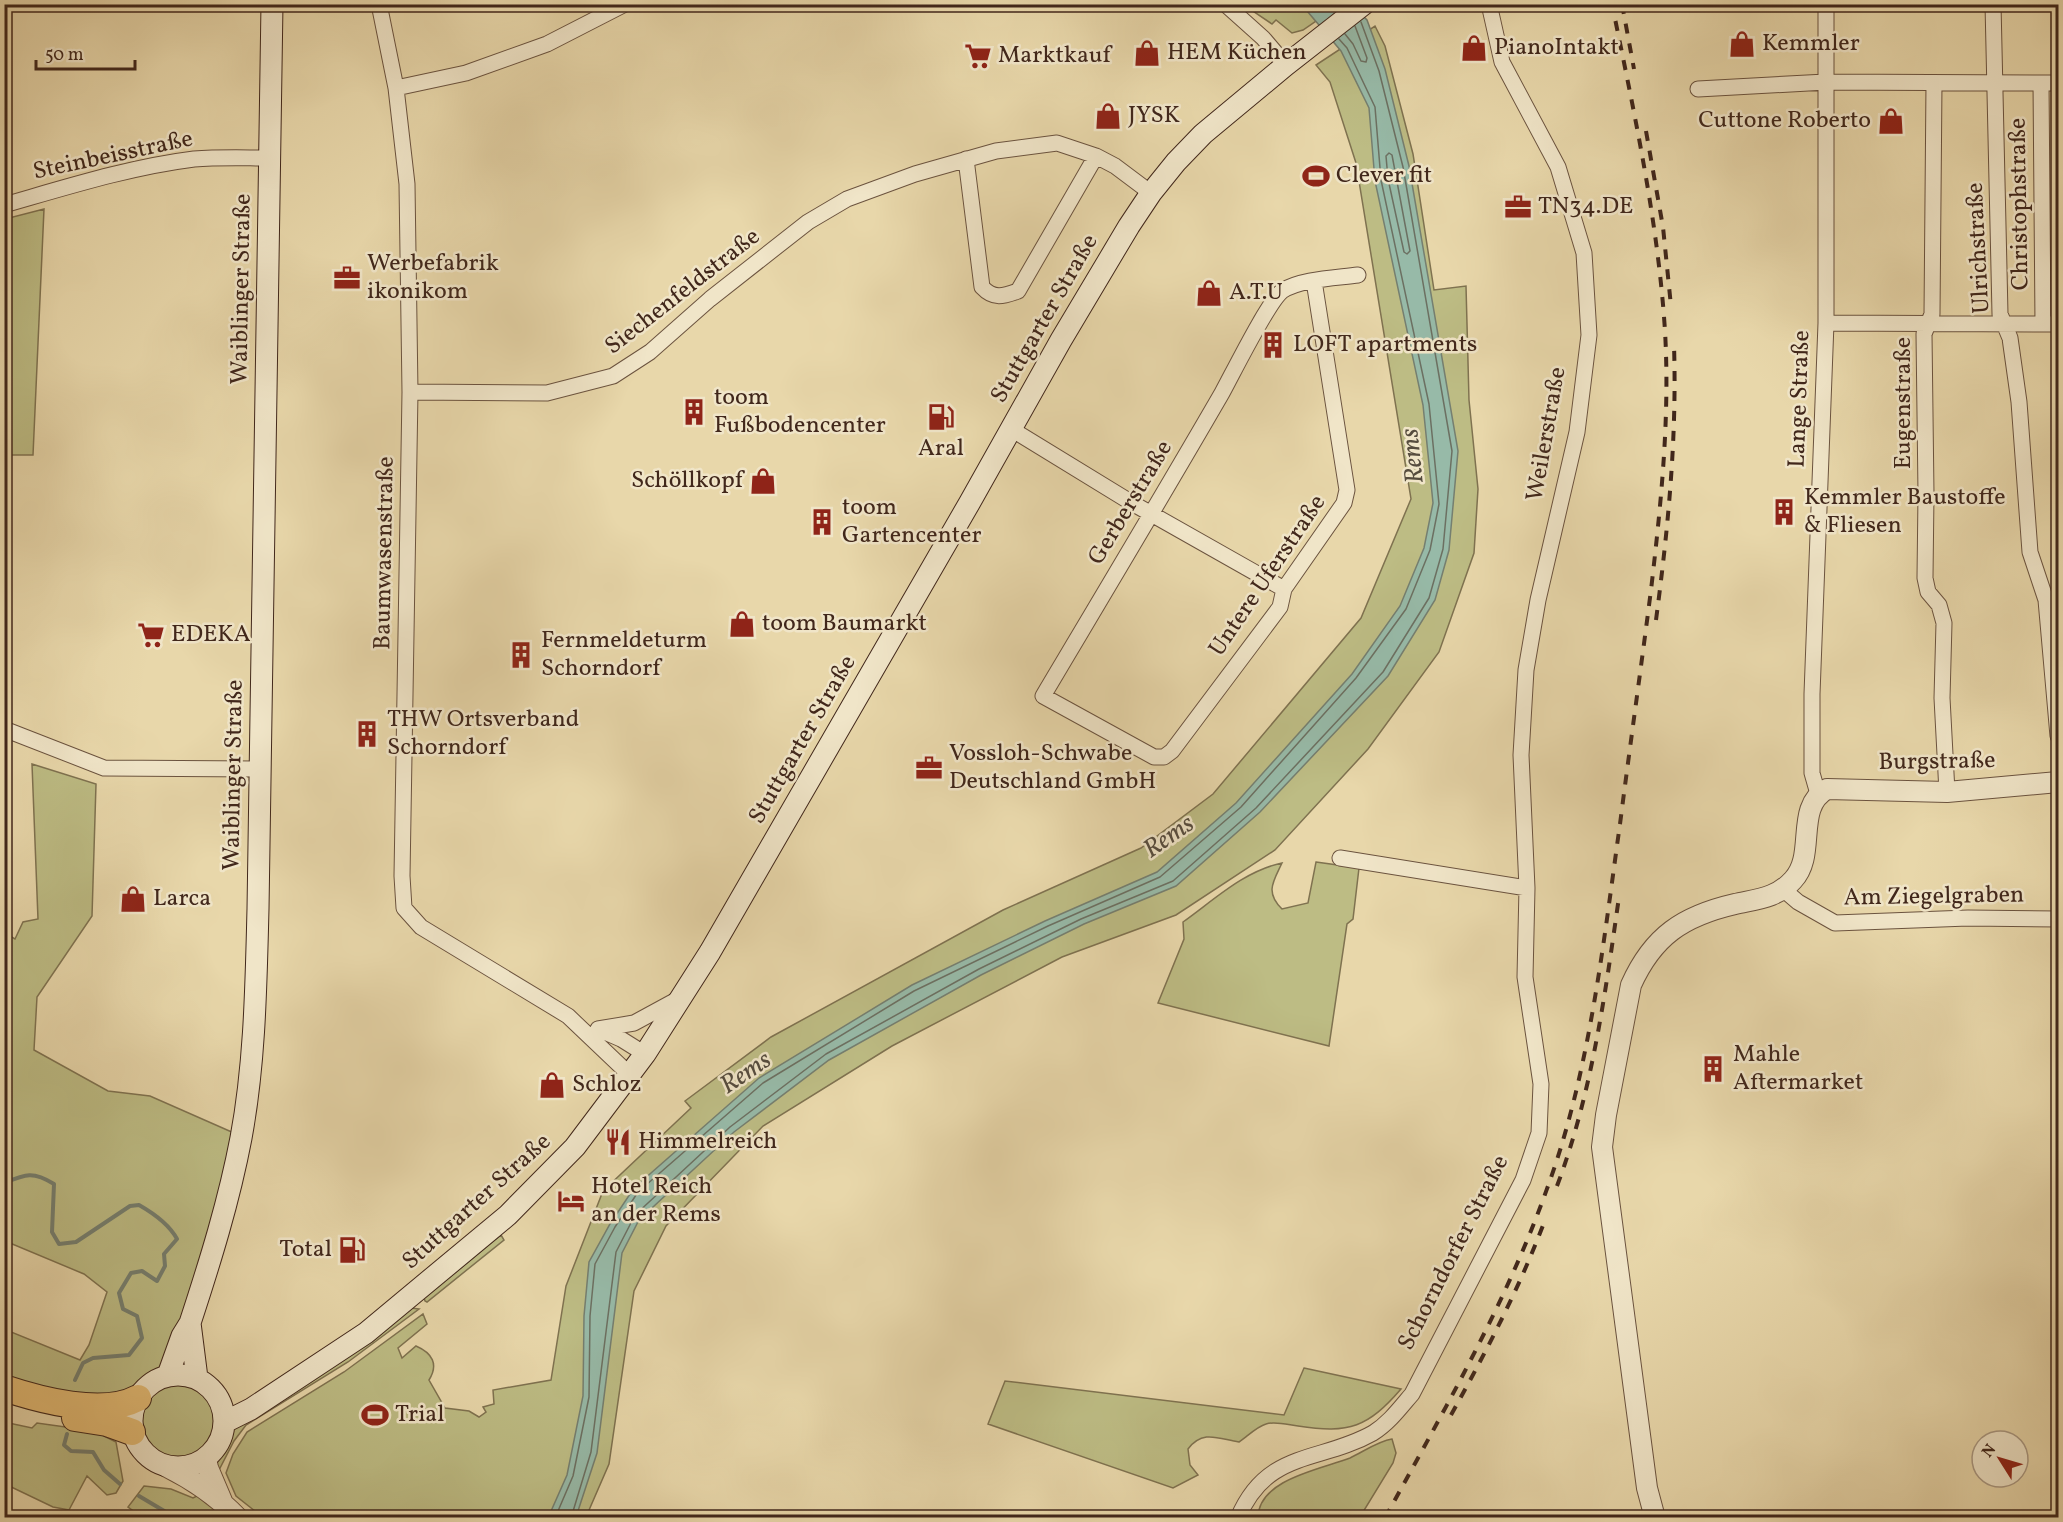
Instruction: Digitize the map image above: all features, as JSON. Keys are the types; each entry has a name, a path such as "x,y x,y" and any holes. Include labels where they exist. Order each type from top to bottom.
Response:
{"highway":[{"path":"4,1388 35,1398 82,1405 112,1406 127,1404 138,1398"},
{"path":"4,1403 23,1410 107,1423 132,1432"}],"main road":[{"name":"Waiblinger Straße","path":"168,1375 182,1336 190,1323 220,1230 234,1172 242,1135 249,1080 256,994 272,4"},
{"name":"Stuttgarter Straße","path":"225,1422 251,1409 366,1333 508,1215 575,1147 645,1054 682,997 821,761 1100,273 1151,193 1203,134 1363,5"},
{"name":"Waiblinger Straße","path":"190,1323 197,1378"},
{"path":"185,1374 197,1378 209,1385 218,1396 223,1409 225,1422 216,1448 206,1458 194,1464 167,1467 153,1461 136,1443 132,1432 132,1417 138,1398 151,1383 168,1375 185,1374"},
{"name":"Stuttgarter Straße","path":"218,1396 233,1399 270,1395"}],"street":[{"name":"Baumwasenstraße","path":"378,4 396,88 407,184 410,392 402,857 404,908 421,927 568,1016 621,1039 645,1054"},
{"path":"396,88 466,73 547,44 625,4"},
{"path":"1225,4 1263,38 1286,65"},
{"name":"Weilerstraße","path":"1489,4 1502,62 1558,167 1575,220 1584,253 1589,335 1577,432 1538,600 1526,670 1521,755 1527,888"},
{"name":"Lange Straße","path":"1818,794 1812,773 1812,694 1826,323 1826,4"},
{"name":"Ulrichstraße","path":"1993,4 2000,314 2010,338 2019,402 2030,552 2046,600 2058,736"},
{"path":"1698,89 1826,82 2058,83"},
{"name":"Eugenstraße","path":"1934,83 1932,314 1924,334 1926,494 1924,578 1928,592 1939,605 1944,623 1942,698 1947,792"},
{"name":"Christophstraße","path":"2041,83 2051,324"},
{"name":"Siechenfeldstraße","path":"410,392 546,393 613,376 650,352 710,299 808,222 848,199 915,174 966,159 996,151 1057,143 1096,156 1115,166 1151,193"},
{"path":"966,159 982,287 988,294 1002,297 1018,291 1096,156"},
{"name":"Steinbeisstraße","path":"4,205 96,179 177,162 197,159 269,158"},
{"name":"Gerberstraße","path":"1154,757 1043,696 1281,292 1295,285 1358,275"},
{"name":"Untere Uferstraße","path":"1154,757 1164,757 1172,750 1280,607 1284,589 1344,503 1347,490 1314,281"},
{"path":"1826,323 2051,324"},
{"path":"1011,429 1284,589"},
{"path":"4,729 104,768 259,769"},
{"name":"Burgstraße","path":"1818,794 1827,789 1840,788 1947,792 2058,782"},
{"path":"1654,1518 1647,1488 1602,1147 1631,985 1649,950 1687,920 1706,911 1762,899 1784,890 1796,878 1802,866 1812,803 1818,794"},
{"path":"1340,858 1527,888"},
{"name":"Schorndorfer Straße","path":"1238,1518 1254,1490 1270,1474 1289,1463 1374,1432 1390,1419 1412,1394 1523,1180 1539,1132 1541,1084 1525,977 1527,888"},
{"name":"Am Ziegelgraben","path":"1784,890 1798,902 1835,922 1968,918 2058,919"},
{"path":"598,1029 634,1023 682,997"},
{"name":"Baumwasenstraße","path":"568,1016 630,1075"},
{"path":"206,1458 223,1503"},
{"path":"167,1467 188,1477 223,1503 238,1518"}],"shaded area":[{"path":"1244,5 1311,5 1310,14 1316,21 1303,30 1292,33 1276,20 1272,24"},
{"path":"1375,26 1385,46 1413,154 1434,290 1466,286 1469,400 1478,489 1474,553 1439,652 1368,749 1275,850 1176,915 1062,957 892,1046 763,1126 666,1226 634,1291 609,1464 586,1517 268,1517 260,1515 236,1496 226,1473 233,1454 247,1432 344,1372 423,1314 427,1324 398,1348 402,1358 416,1346 430,1356 434,1364 429,1380 445,1408 469,1411 479,1417 486,1412 483,1407 494,1404 493,1390 551,1380 566,1286 603,1191 691,1108 685,1101 771,1037 1003,910 1141,848 1213,794 1361,618 1411,499 1356,163 1330,82 1316,65"},
{"path":"44,209 33,455 5,455 5,219"},
{"path":"32,764 96,784 92,916 37,997 34,1050 108,1091 150,1096 234,1133 228,1173 168,1364 147,1377 132,1393 100,1399 5,1380 4,1329 80,1360 89,1345 107,1292 84,1274 5,1241 5,933 15,939 23,922 38,919"},
{"path":"1316,862 1359,868 1353,919 1347,924 1329,1046 1158,1003 1184,939 1183,922 1242,879 1282,863 1272,887 1277,903 1282,909 1308,903"},
{"path":"501,1235 504,1240 427,1302 425,1301 424,1298"},
{"path":"411,1308 419,1309 348,1362 246,1425 234,1441 218,1472 216,1461 233,1430"},
{"path":"1304,1368 1401,1389 1368,1420 1345,1428 1316,1428 1270,1423 1259,1427 1239,1442 1212,1437 1199,1439 1188,1449 1190,1465 1198,1475 1173,1488 988,1424 1005,1381 1284,1415"},
{"path":"178,1381 193,1384 206,1392 214,1405 217,1420 214,1435 206,1448 193,1456 178,1459 163,1456 150,1448 142,1435 139,1420 142,1405 150,1392 163,1384"},
{"path":"4,1422 32,1428 37,1423 94,1431 116,1442 123,1481 116,1493 107,1495 87,1476 69,1510 53,1507 5,1484"},
{"path":"1392,1439 1396,1453 1393,1463 1360,1517 1258,1517 1261,1504 1269,1493 1280,1485 1294,1477 1350,1458 1376,1444"},
{"path":"144,1486 171,1489 193,1498 199,1495 222,1517 142,1517 128,1507"}],"water":[{"path":"1302,5 1352,5 1367,20 1385,69 1409,166 1458,451 1449,550 1435,600 1388,676 1260,812 1176,886 1084,924 981,975 829,1060 734,1132 639,1220 622,1253 597,1453 576,1517 548,1518 567,1475 583,1396 584,1316 589,1262 610,1224 634,1188 759,1078 912,985 1045,921 1157,872 1236,803 1352,674 1400,606 1424,548 1433,503 1423,405 1375,181 1369,108 1341,51"}],"waterway":[{"path":"4,1183 29,1175 40,1177 54,1184 52,1232 59,1244 76,1242 130,1206 139,1205 155,1215 177,1239 164,1254 165,1266 157,1281 142,1271 131,1273 119,1293 123,1309 137,1316 142,1338 129,1355 93,1358 83,1363 75,1380"},
{"path":"67,1434 64,1445 71,1451 93,1452 104,1470 120,1484"},
{"path":"139,1496 176,1518"}],"railway":[{"path":"1385,1518 1494,1314 1532,1229 1575,1098 1601,961 1651,590 1661,493 1666,396 1665,331 1657,249 1629,85 1612,4"},
{"path":"1622,4 1634,69"},
{"path":"1646,131 1663,227 1671,306"},
{"path":"1656,620 1671,483 1674,345"},
{"path":"1557,1186 1579,1115 1596,1043 1619,897"},
{"path":"1451,1415 1502,1319 1545,1220"}],"place":[{"name":"Kemmler","path":"1742,44"},
{"name":"PianoIntakt","path":"1474,48"},
{"name":"HEM Küchen","path":"1147,53"},
{"name":"Marktkauf","path":"978,56"},
{"name":"JYSK","path":"1108,116"},
{"name":"Cuttone Roberto","path":"1891,121"},
{"name":"Clever fit","path":"1316,176"},
{"name":"TN34.DE","path":"1518,207"},
{"name":"Werbefabrik ikonikom","path":"347,278"},
{"name":"A.T.U","path":"1209,293"},
{"name":"LOFT apartments","path":"1273,345"},
{"name":"toom Fußbodencenter","path":"694,412"},
{"name":"Aral","path":"941,417"},
{"name":"Schöllkopf","path":"763,481"},
{"name":"Kemmler Baustoffe & Fliesen","path":"1784,512"},
{"name":"toom Gartencenter","path":"822,522"},
{"name":"toom Baumarkt","path":"742,624"},
{"name":"EDEKA","path":"151,635"},
{"name":"Fernmeldeturm Schorndorf","path":"521,655"},
{"name":"THW Ortsverband Schorndorf","path":"367,734"},
{"name":"Vossloh-Schwabe Deutschland GmbH","path":"929,768"},
{"name":"Larca","path":"133,899"},
{"name":"Mahle Aftermarket","path":"1713,1069"},
{"name":"Schloz","path":"552,1085"},
{"name":"Himmelreich","path":"618,1142"},
{"name":"Hotel Reich an der Rems","path":"571,1201"},
{"name":"Total","path":"352,1250"},
{"name":"Trial","path":"375,1415"}],"water label":[{"name":"Rems","path":"1413,456"},
{"name":"Rems","path":"1169,837"},
{"name":"Rems","path":"746,1073"}]}
